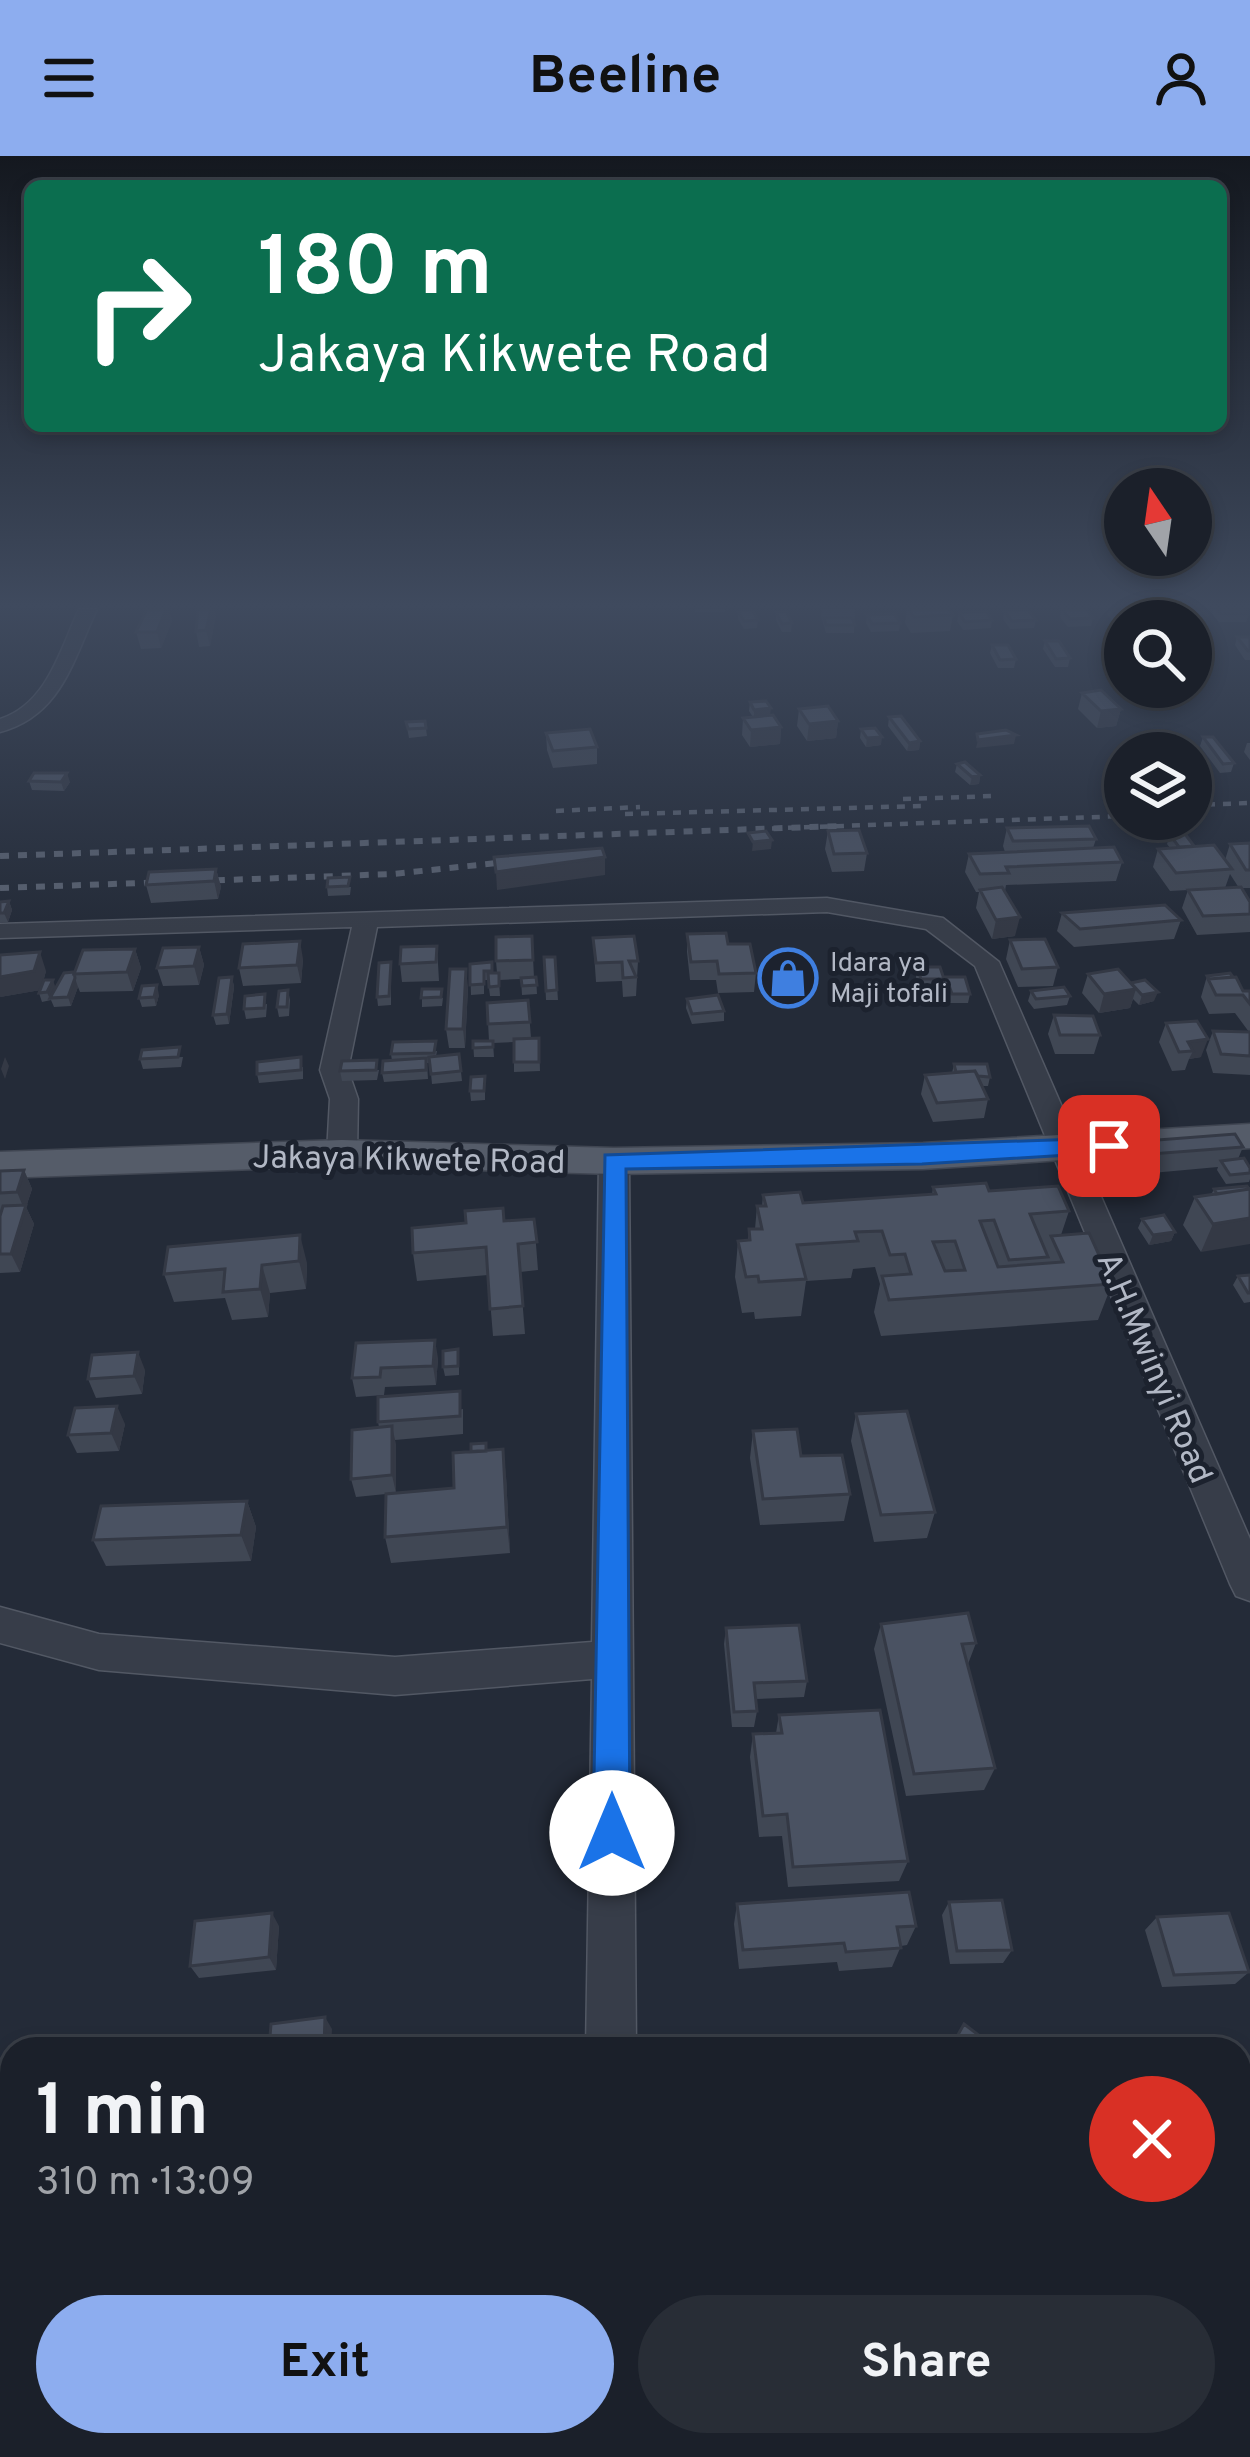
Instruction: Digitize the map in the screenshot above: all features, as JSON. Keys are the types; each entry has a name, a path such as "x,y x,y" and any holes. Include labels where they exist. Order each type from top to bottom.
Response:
{"main road":[{"name":"Jakaya Kikwete Road","path":"0,1165 342,1153 614,1160 1062,1149 1250,1136"}],"street":[{"path":"0,726 31,716"},
{"name":"A.H.Mwinyi Road","path":"0,931 827,904 934,923 986,962 1250,1584"},
{"path":"342,1153 344,1099 334,1070 366,919"},
{"path":"611,2037 614,1160"},
{"path":"0,1624 99,1652 395,1676 613,1660"}],"building":[{"path":"774,716 781,727 751,730 743,718"},
{"path":"804,716 835,716 838,721 809,724"},
{"path":"901,716 920,741 909,743 889,717"},
{"path":"425,721 426,728 408,729 406,722"},
{"path":"875,728 882,737 867,738 861,729"},
{"path":"590,729 597,747 553,751 546,733"},
{"path":"1006,730 1016,735 978,740 977,734"},
{"path":"1212,737 1234,763 1223,764 1212,749"},
{"path":"965,762 980,775 972,777 957,764"},
{"path":"34,773 67,773 61,782 29,781"},
{"path":"1089,826 1096,839 1013,841 1007,828"},
{"path":"859,830 867,853 834,854 828,831"},
{"path":"766,831 772,840 753,842 748,833"},
{"path":"1174,840 1190,840 1194,846 1179,847"},
{"path":"1250,843 1250,870 1246,870 1230,844"},
{"path":"1214,845 1232,869 1176,873 1158,849"},
{"path":"1114,847 1122,862 1006,867 1009,873 980,874 969,854"},
{"path":"602,848 605,857 496,872 494,857"},
{"path":"216,869 214,881 146,885 149,872"},
{"path":"350,877 348,886 327,887 328,878"},
{"path":"1002,887 1020,917 996,920 980,890"},
{"path":"1241,887 1250,902 1250,914 1203,916 1188,890"},
{"path":"1165,905 1181,920 1080,929 1062,913"},
{"path":"726,933 728,944 750,944 756,973 719,974 717,961 691,962 687,934"},
{"path":"532,936 533,960 496,961 496,937"},
{"path":"634,936 638,961 629,961 636,977 623,978 622,962 596,963 593,938"},
{"path":"1045,939 1058,967 1022,969 1010,940"},
{"path":"300,941 297,965 239,968 243,944"},
{"path":"437,946 436,962 400,964 401,947"},
{"path":"199,947 194,966 157,968 163,948"},
{"path":"135,949 127,972 74,974 83,950"},
{"path":"40,952 34,971 0,977 0,955"},
{"path":"544,957 555,957 557,990 546,991"},
{"path":"391,962 389,996 377,997 379,963"},
{"path":"492,962 492,971 484,971 484,984 470,985 470,964"},
{"path":"917,967 940,967 944,979 921,979"},
{"path":"450,969 466,969 463,1029 446,1029"},
{"path":"1118,969 1136,989 1104,994 1088,974"},
{"path":"74,972 68,997 50,998 64,973"},
{"path":"488,973 499,973 499,986 489,987"},
{"path":"232,977 227,1014 213,1015 219,978"},
{"path":"536,977 537,985 522,986 521,978"},
{"path":"946,977 965,977 970,994 952,994"},
{"path":"1236,977 1243,991 1250,991 1250,1004 1243,995 1216,995 1208,979"},
{"path":"44,980 53,980 47,992 39,993"},
{"path":"1145,980 1158,992 1142,995 1131,983"},
{"path":"157,985 154,997 139,998 142,986"},
{"path":"1064,987 1070,996 1036,999 1031,991"},
{"path":"422,989 442,989 441,997 421,998"},
{"path":"288,990 287,1007 277,1007 279,991"},
{"path":"265,994 264,1008 244,1009 245,996"},
{"path":"718,995 724,1011 692,1014 687,999"},
{"path":"528,1000 530,1022 488,1024 487,1003"},
{"path":"1054,1015 1093,1016 1100,1035 1060,1035"},
{"path":"1197,1021 1208,1039 1188,1042 1193,1051 1179,1052 1166,1023"},
{"path":"1213,1031 1250,1032 1250,1056 1221,1054"},
{"path":"539,1038 539,1062 514,1062 514,1039"},
{"path":"436,1041 434,1053 391,1054 393,1042"},
{"path":"473,1041 493,1041 493,1047 473,1048"},
{"path":"180,1047 178,1057 140,1059 142,1050"},
{"path":"459,1054 461,1071 431,1074 429,1057"},
{"path":"301,1057 301,1070 257,1074 257,1062"},
{"path":"426,1058 426,1070 382,1073 383,1061"},
{"path":"377,1060 376,1070 340,1071 342,1061"},
{"path":"954,1064 987,1064 990,1077 975,1071 956,1072"},
{"path":"975,1071 988,1099 937,1103 925,1075"},
{"path":"485,1076 484,1091 470,1091 471,1077"},
{"path":"1235,1134 1243,1147 1151,1154 1144,1141"},
{"path":"1244,1158 1250,1173 1230,1175 1221,1161"},
{"path":"1145,1163 1155,1177 1137,1179 1128,1165"},
{"path":"24,1170 17,1192 0,1193 0,1171"},
{"path":"986,1183 989,1191 1058,1186 1069,1211 1030,1214 1048,1257 1009,1260 994,1220 980,1221 998,1267 1063,1262 1051,1236 1089,1233 1112,1284 889,1300 882,1276 911,1274 905,1254 890,1255 882,1231 855,1232 858,1241 797,1245 806,1279 759,1282 758,1276 746,1277 738,1241 750,1240 749,1229 762,1229 757,1206 766,1206 763,1195 800,1192 803,1203 936,1194 933,1187","holes":["955,1241 965,1270 945,1271 933,1242"]},
{"path":"1214,1189 1249,1189 1217,1194"},
{"path":"1250,1189 1250,1218 1213,1224 1195,1197"},
{"path":"26,1205 11,1254 0,1254 3,1206"},
{"path":"503,1208 504,1221 534,1219 537,1242 518,1244 523,1306 490,1309 486,1247 413,1253 412,1228 466,1223 465,1211"},
{"path":"1164,1215 1175,1232 1153,1235 1142,1219"},
{"path":"300,1235 299,1261 262,1265 260,1289 223,1292 225,1269 164,1274 168,1247"},
{"path":"1250,1275 1250,1293 1248,1293 1238,1276"},
{"path":"435,1340 433,1366 381,1368 380,1377 352,1378 356,1343"},
{"path":"458,1349 458,1366 443,1367 443,1351"},
{"path":"138,1352 134,1376 88,1379 92,1355"},
{"path":"460,1391 460,1416 378,1422 378,1397"},
{"path":"117,1406 111,1433 68,1435 75,1408"},
{"path":"907,1411 935,1512 881,1515 856,1414"},
{"path":"392,1426 392,1475 351,1479 352,1430"},
{"path":"797,1429 801,1456 842,1455 850,1494 763,1499 753,1431"},
{"path":"486,1443 486,1451 471,1452 471,1444"},
{"path":"503,1449 507,1527 385,1537 386,1494 454,1488 453,1453"},
{"path":"247,1501 241,1535 93,1540 101,1506"},
{"path":"968,1613 976,1643 962,1644 995,1768 914,1774 881,1624"},
{"path":"799,1625 807,1681 754,1683 757,1711 734,1712 726,1628"},
{"path":"880,1710 908,1861 793,1867 787,1814 763,1816 753,1734 782,1733 779,1715"},
{"path":"909,1892 916,1926 897,1927 901,1948 846,1952 844,1943 743,1950 737,1904"},
{"path":"1002,1900 1012,1950 957,1951 949,1902"},
{"path":"272,1913 269,1957 190,1966 195,1921"},
{"path":"1229,1913 1249,1972 1174,1975 1157,1917"},
{"path":"325,2017 324,2037 270,2037 271,2024"},
{"path":"964,2024 981,2037 957,2037"}],"railway":[{"path":"903,799 994,796"},
{"path":"1212,804 1250,803"},
{"path":"625,814 921,806"},
{"path":"556,811 640,807"},
{"path":"756,829 1104,817"},
{"path":"756,829 840,826"},
{"path":"0,856 756,829"},
{"path":"0,888 393,874 525,860"}],"place":[{"name":"Idara ya Maji tofali","path":"788,978"}],"route":[{"path":"612,1833 614,1160 922,1156 1109,1146"}]}
